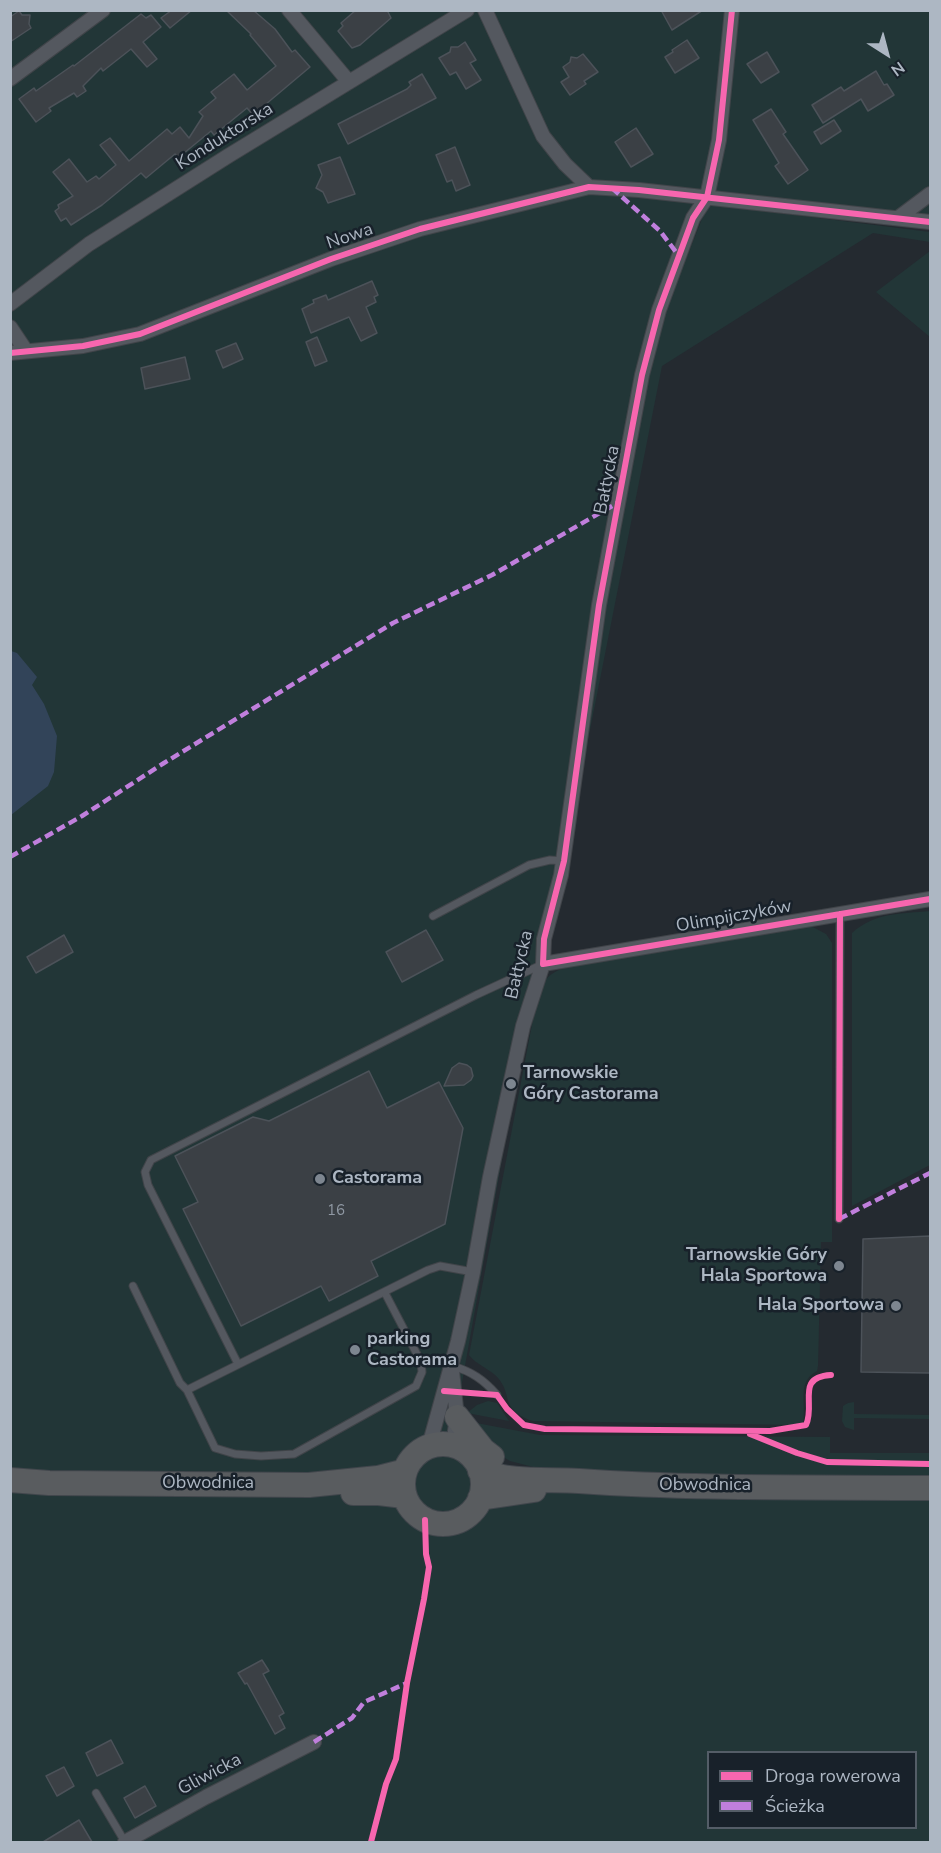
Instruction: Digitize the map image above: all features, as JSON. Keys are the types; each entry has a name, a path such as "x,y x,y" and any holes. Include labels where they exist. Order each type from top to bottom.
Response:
{"highway":[{"path":"457,1417 483,1450 500,1463 543,1479"},
{"path":"444,1444 458,1447 473,1459 480,1471 483,1482 480,1498 472,1511 455,1522 441,1524 419,1516 408,1505 404,1496 405,1471 415,1455 429,1446 444,1444"},
{"name":"Obwodnica","path":"10,1480 49,1483 309,1485 378,1478 405,1471"},
{"name":"Obwodnica","path":"480,1471 511,1479 644,1485 930,1488"},
{"name":"Obwodnica","path":"480,1498 528,1490 587,1494 930,1497"},
{"name":"Obwodnica","path":"10,1492 379,1492 404,1496"}],"street":[{"path":"10,78 103,10"},
{"path":"289,10 349,82"},
{"name":"Konduktorska","path":"10,304 89,244 467,10"},
{"path":"485,10 543,136 589,187"},
{"name":"Bałtycka","path":"429,1446 452,1366 523,1026 543,964 544,939 564,861 599,605 642,375 659,310 693,218 707,197 719,140 732,10"},
{"name":"Nowa","path":"10,353 83,346 140,334 332,259 420,229 589,187 707,197 930,222"},
{"path":"898,218 930,194"},
{"path":"10,327 26,351"},
{"name":"Olimpijczyków","path":"543,964 930,899"},
{"name":"Bałtycka","path":"452,1366 457,1417 455,1431 458,1447"},
{"name":"Gliwicka","path":"125,1842 206,1797 314,1742"}],"lane":[{"path":"433,916 529,865 550,860 564,861"},
{"path":"839,1219 840,914"},
{"path":"238,1364 148,1185 145,1172 151,1160 476,995 543,964"},
{"path":"187,1390 440,1266 473,1272"},
{"path":"133,1286 180,1383 187,1390 215,1448 235,1454 261,1456 294,1454 416,1386 422,1372 421,1362 385,1293"},
{"path":"452,1366 466,1370 479,1378 497,1395"},
{"path":"96,1793 125,1842"}],"green space":[{"path":"11,11 930,11 930,218 859,207 697,191 683,266 708,204 930,232 930,242 873,233 662,366 568,841 506,1137 449,1455 459,1460 465,1467 470,1475 472,1486 930,1486 930,1842 11,1842"},
{"path":"930,251 930,337 876,292"},
{"path":"930,911 930,1165 852,1206 852,933 879,918"},
{"path":"809,925 826,934 832,943 832,1242 821,1242 818,1366 817,1371 804,1387 803,1423 799,1425 534,1421 523,1417 510,1405 499,1379 469,1355 538,993 542,985 551,975 564,968"},
{"path":"488,1401 497,1403 509,1421 467,1413 477,1405"},
{"path":"854,1402 854,1414 930,1415 930,1419 854,1418 854,1430 845,1427 842,1421 843,1406"},
{"path":"471,1422 540,1435 830,1437 830,1453 930,1453 930,1479 689,1477 541,1469 510,1461 498,1454"}],"water":[{"path":"11,651 17,653 37,677 32,685 44,704 57,736 54,772 48,786 11,815"}],"building":[{"path":"172,10 192,10 170,28 161,18"},
{"path":"226,10 253,10 275,29 292,52 295,50 310,67 253,115 247,108 214,135 211,131 178,158 175,154 146,178 141,173 102,205 71,225 66,218 61,221 55,211 59,208 58,205 73,196 53,172 69,159 87,182 96,176 99,179 116,165 100,145 110,138 129,161 167,129 172,134 180,127 189,138 203,116 199,112 216,98 211,92 234,74 247,90 276,66 251,34"},
{"path":"356,10 387,10 391,18 360,45 352,48 338,31 343,26 341,23"},
{"path":"661,10 703,10 672,30"},
{"path":"19,11 22,15 30,15 31,28 10,42 10,17"},
{"path":"141,14 146,18 151,15 161,27 143,42 157,59 147,67 131,49 103,71 101,68 83,86 86,91 77,97 74,93 49,108 51,111 36,122 19,99 34,88 36,91 74,66"},
{"path":"687,40 699,58 675,73 665,57"},
{"path":"465,42 476,60 470,63 481,80 466,89 456,72 450,75 439,58 450,52 451,47 458,47"},
{"path":"767,52 779,72 761,83 747,64"},
{"path":"583,54 598,72 584,81 586,84 570,95 561,82 569,77 563,67 570,62 571,57 577,58"},
{"path":"876,71 884,85 887,84 894,95 868,111 861,99 823,123 812,105 841,87 844,91"},
{"path":"422,74 436,98 348,144 338,124 407,89 411,85 409,82"},
{"path":"771,109 786,132 783,134 808,170 788,184 775,166 779,163 753,120"},
{"path":"834,120 841,131 821,144 814,132"},
{"path":"636,128 653,154 631,167 615,142"},
{"path":"455,147 470,185 456,191 452,180 447,182 436,155"},
{"path":"340,157 355,194 328,203 323,192 316,188 322,175 318,165"},
{"path":"372,281 378,295 374,297 376,302 366,307 377,333 361,341 349,317 311,333 302,309 314,303 313,300 326,295 328,300"},
{"path":"317,337 327,361 315,366 306,342"},
{"path":"236,343 243,359 223,368 216,351"},
{"path":"185,357 190,379 145,389 141,368"},
{"path":"426,930 443,960 402,982 386,952"},
{"path":"64,935 73,952 36,973 27,957"},
{"path":"459,1063 471,1068 473,1076 471,1080 464,1085 444,1086 452,1068"},
{"name":"Castorama","path":"369,1071 387,1108 439,1082 463,1128 445,1224 371,1261 378,1276 329,1301 321,1286 241,1326 183,1209 198,1202 175,1156 253,1117 269,1121"},
{"name":"Hala Sportowa","path":"930,1236 930,1373 861,1372 863,1239"},
{"path":"262,1660 269,1671 263,1674 284,1713 279,1716 285,1728 275,1734 247,1683 245,1684 238,1673"},
{"path":"111,1740 123,1763 97,1776 86,1753"},
{"path":"64,1767 74,1786 57,1796 46,1776"},
{"path":"145,1786 156,1806 135,1818 124,1798"},
{"path":"79,1820 92,1842 43,1842"}],"marked path":[{"path":"612,188 660,231 679,256"},
{"path":"10,857 82,816 393,623 492,575 619,502"},
{"path":"839,1219 930,1173"},
{"path":"314,1742 352,1718 364,1702 407,1683"}],"cycle path":[{"path":"732,10 719,140 707,197 693,218 659,310 642,375 599,605 564,861 544,939 543,964 930,899"},
{"path":"10,353 83,346 140,334 331,259 420,229 589,187 639,190 930,222"},
{"path":"839,1219 840,914"},
{"path":"444,1391 497,1395 507,1409 524,1425 545,1429 770,1431 806,1425 810,1386 820,1377 831,1375"},
{"path":"750,1434 827,1462 930,1464"},
{"path":"371,1842 386,1784 396,1759 407,1683 424,1599 429,1567 426,1554 425,1520"}],"place":[{"name":"Tarnowskie Góry Castorama","path":"511,1084"},
{"name":"Castorama","path":"320,1179"},
{"name":"Tarnowskie Góry Hala Sportowa","path":"839,1266"},
{"name":"Hala Sportowa","path":"896,1306"},
{"name":"parking Castorama","path":"355,1350"}]}
